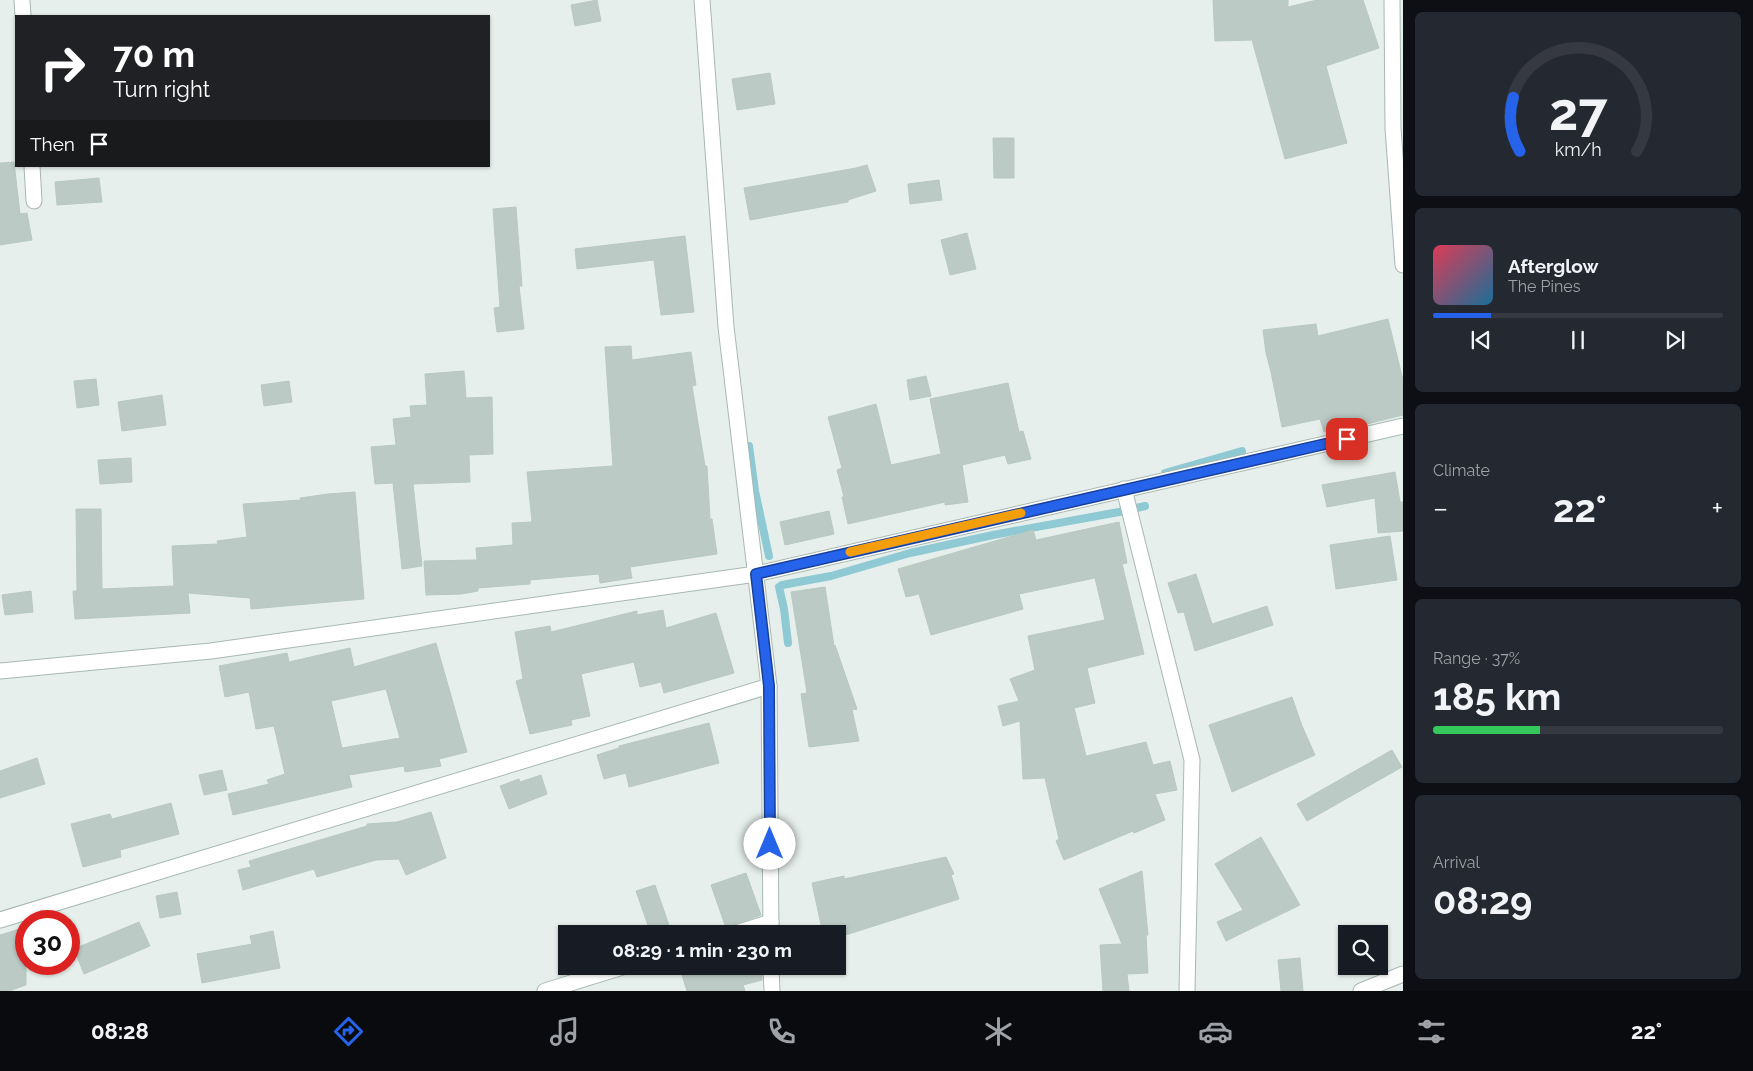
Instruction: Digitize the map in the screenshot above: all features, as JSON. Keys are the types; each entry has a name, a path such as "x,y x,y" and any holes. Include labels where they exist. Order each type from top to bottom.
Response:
{"street":[{"path":"22,0 23,15"},
{"path":"702,0 726,327 769,686 771,925"},
{"path":"1392,0 1393,128 1403,265"},
{"path":"32,167 34,201"},
{"path":"0,671 212,651 756,574 1403,426"},
{"path":"1124,489 1192,760 1187,991"},
{"path":"0,920 769,686"},
{"path":"1361,991 1403,974"},
{"path":"545,991 597,975"},
{"path":"771,975 772,991"}],"building":[{"path":"597,0 601,21 575,26 571,5"},
{"path":"1213,0 1288,0 1288,7 1317,0 1363,0 1379,48 1326,66 1347,143 1285,159 1252,40 1215,41"},
{"path":"770,73 775,104 737,110 732,79"},
{"path":"993,138 1014,138 1014,178 994,178"},
{"path":"14,162 20,214 27,213 32,240 0,245 0,163"},
{"path":"867,165 876,191 848,200 848,202 750,220 744,188"},
{"path":"99,178 102,202 57,205 55,182"},
{"path":"939,180 942,200 910,204 908,184"},
{"path":"516,207 522,286 519,286 524,329 497,332 494,308 500,307 493,209"},
{"path":"967,233 976,269 950,275 941,240"},
{"path":"685,236 694,312 661,315 654,260 577,269 575,249"},
{"path":"1388,319 1403,380 1403,415 1351,428 1350,426 1324,432 1320,419 1282,427 1263,330 1316,324 1318,336"},
{"path":"631,346 632,360 691,352 696,385 692,386 705,466 707,466 710,519 712,519 717,554 630,567 632,578 600,583 599,574 530,580 530,584 478,588 478,591 461,594 426,595 424,561 477,560 476,548 513,545 512,523 532,522 527,472 613,466 605,347"},
{"path":"464,371 466,398 492,397 493,454 469,455 470,482 413,484 422,566 402,569 393,483 375,484 371,447 396,445 393,419 411,417 410,406 427,405 425,374"},
{"path":"926,376 931,396 910,400 907,380"},
{"path":"96,379 99,405 77,408 74,381"},
{"path":"289,381 292,402 264,406 261,385"},
{"path":"1008,383 1019,432 1023,431 1031,459 1008,464 1005,455 962,465 968,502 945,505 945,502 848,524 837,470 842,468 828,417 876,404 891,465 941,454 930,399"},
{"path":"162,395 166,425 122,431 118,402"},
{"path":"131,458 132,482 100,484 98,460"},
{"path":"1395,472 1400,502 1403,502 1403,531 1378,533 1375,498 1327,507 1322,485"},
{"path":"355,492 364,599 251,609 250,598 188,593 190,613 75,619 73,591 77,591 76,509 101,509 102,589 174,586 172,546 218,544 217,541 247,537 243,504 301,500 300,498"},
{"path":"829,511 834,534 785,545 780,522"},
{"path":"1119,522 1127,563 1122,564 1144,654 1087,668 1095,703 1074,708 1086,756 1146,742 1153,765 1170,761 1177,790 1155,794 1165,820 1134,833 1133,831 1064,860 1056,841 1059,839 1045,778 1023,779 1020,721 1003,726 998,706 1019,701 1010,679 1035,670 1028,636 1105,620 1095,578 1019,594 1023,609 931,635 919,594 906,597 898,569 1033,530 1036,540"},
{"path":"1390,536 1397,580 1336,589 1330,545"},
{"path":"1196,574 1212,624 1267,606 1273,625 1195,651 1184,612 1178,613 1168,583"},
{"path":"825,587 834,646 857,709 852,710 859,741 809,747 801,694 807,693 791,592"},
{"path":"31,591 33,612 5,615 2,595"},
{"path":"663,610 666,628 716,613 734,673 664,693 661,682 640,687 634,662 581,674 590,716 571,720 572,725 530,734 516,681 523,679 515,632 550,626 551,632 637,611 637,615"},
{"path":"436,643 467,752 439,759 441,766 405,772 404,766 349,775 352,787 233,815 228,794 269,784 267,780 285,774 274,726 256,729 249,692 225,697 219,666 287,653 289,662 350,648 354,667","holes":["386,689 400,738 342,748 331,701"]},
{"path":"1292,697 1315,755 1232,792 1209,725"},
{"path":"709,723 719,763 629,787 626,773 604,779 597,755 619,748 619,746"},
{"path":"1392,750 1402,767 1307,821 1297,804"},
{"path":"37,758 45,784 0,798 0,771"},
{"path":"222,770 227,790 204,795 199,775"},
{"path":"541,775 547,794 509,809 500,786 519,779 520,782"},
{"path":"171,803 179,834 120,850 121,857 83,867 71,824 110,814 112,819"},
{"path":"431,812 446,858 406,875 399,859 376,860 317,877 314,869 243,890 238,870 251,867 249,861 367,826 367,824 397,822"},
{"path":"1261,837 1300,905 1226,941 1217,922 1243,910 1215,864"},
{"path":"946,857 954,874 951,875 959,899 846,935 846,925 821,925 812,883 844,876 844,879"},
{"path":"1142,871 1148,935 1146,935 1148,973 1127,974 1129,991 1103,991 1100,945 1122,944 1099,889"},
{"path":"746,873 761,915 734,925 725,925 711,885"},
{"path":"655,885 669,925 648,925 636,891"},
{"path":"177,892 181,914 160,918 156,896"},
{"path":"139,922 150,946 84,974 80,964 80,947"},
{"path":"15,930 15,975 26,975 26,985 9,991 0,991 0,935"},
{"path":"273,931 280,968 202,983 197,954 252,944 250,936"},
{"path":"1300,958 1303,991 1281,991 1278,960"},
{"path":"682,975 762,975 762,980 743,985 745,991 687,991"}],"waterway":[{"path":"749,446 755,491 769,556"},
{"path":"1165,473 1242,451"},
{"path":"782,585 831,576 910,553 1145,506"},
{"path":"779,587 788,643"}],"slow traffic":[{"path":"850,552 1021,513"}],"route":[{"path":"770,844 769,686 756,574 1347,439"}]}
